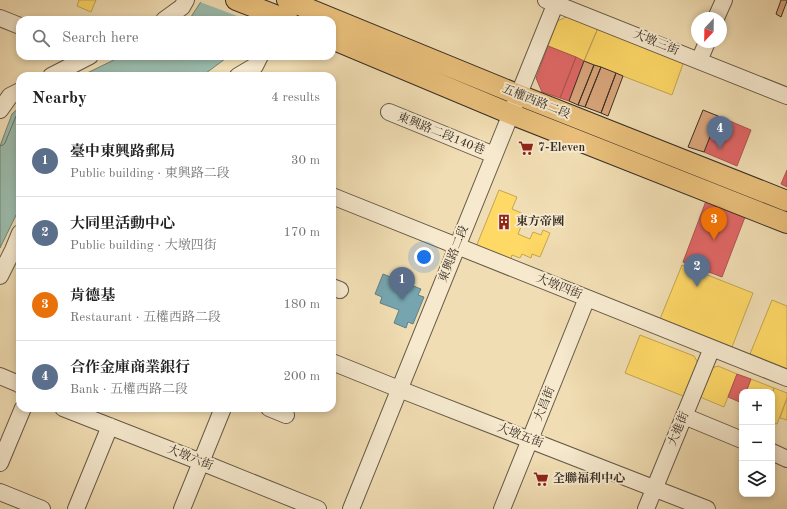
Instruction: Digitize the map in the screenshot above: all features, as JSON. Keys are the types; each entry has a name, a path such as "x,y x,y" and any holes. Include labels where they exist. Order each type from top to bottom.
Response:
{"main road":[{"name":"五權西路二段","path":"236,0 292,16"},
{"name":"五權西路二段","path":"336,31 519,95 787,201"},
{"name":"五權西路二段","path":"336,41 511,114 787,223"}],"street":[{"path":"170,16 182,7 186,0"},
{"path":"719,12 724,0"},
{"name":"大墩三街","path":"553,1 787,96"},
{"name":"東興路二段","path":"351,509 519,95 553,1"},
{"path":"0,18 16,24"},
{"path":"699,61 704,48"},
{"path":"59,72 82,60"},
{"path":"245,72 255,66 258,60"},
{"path":"0,110 10,96 16,93"},
{"name":"東興路二段140巷","path":"389,112 494,155"},
{"name":"大墩四街","path":"336,198 787,378"},
{"path":"0,276 16,243"},
{"name":"大昌街","path":"502,509 587,298"},
{"name":"大進街","path":"646,509 712,348"},
{"name":"大墩五街","path":"336,364 708,509"},
{"path":"0,376 16,383"},
{"path":"0,463 21,412"},
{"name":"大墩六街","path":"73,412 318,509"},
{"path":"182,509 221,412"},
{"path":"279,412 286,415"},
{"path":"684,416 739,439"},
{"path":"76,509 110,426"},
{"path":"775,453 787,459"},
{"path":"0,492 42,509"}],"water":[{"path":"202,0 243,16 192,16"},
{"path":"114,60 224,60 207,72 89,72"},
{"path":"16,110 16,215 0,248 0,146 12,114"}],"pier":[{"path":"201,0 262,0 256,16 237,16 200,2"}],"building: Homes":[{"path":"79,0 96,0 91,12 77,6"},
{"path":"569,16 598,28 584,61 548,46 557,21"},
{"path":"598,28 684,61 672,95 584,61"},
{"name":"東方帝國","path":"499,190 517,197 512,209 526,215 518,234 530,239 533,232 541,235 543,230 550,233 540,257 532,254 531,258 522,254 520,258 512,255 510,261 476,247"},
{"path":"682,265 753,293 732,347 660,319"},
{"path":"772,300 787,306 787,369 750,354"},
{"path":"640,335 694,356 700,366 688,398 625,373"},
{"path":"718,366 737,374 724,407 700,397 712,368"},
{"path":"751,379 774,388 774,389 747,389"},
{"path":"774,388 787,393 787,398 777,424 775,423 775,389"},
{"path":"787,398 787,420 780,418"}],"building: Shops":[{"path":"548,46 576,57 560,98 542,92 536,78"},
{"path":"576,57 584,61 569,101 560,98"},
{"path":"718,116 751,130 737,166 704,152"},
{"path":"787,170 787,187 781,184"},
{"path":"706,201 745,217 722,277 683,262"},
{"path":"737,374 751,379 747,389 739,389 739,402 728,397"}],"building: Public":[{"path":"383,274 421,289 418,295 424,297 413,324 408,322 406,328 394,323 399,310 380,303 382,297 375,294"}],"building: Other":[{"path":"781,0 787,1 781,17 776,14"},
{"path":"584,61 594,65 578,105 569,101"},
{"path":"594,65 601,67 585,107 578,105"},
{"path":"601,67 616,73 601,113 585,107"},
{"path":"616,73 623,76 608,116 601,113"},
{"path":"703,110 718,116 704,152 688,147"}],"place":[{"name":"7-Eleven","path":"526,148"},
{"name":"合作金庫商業銀行","path":"720,149"},
{"name":"東方帝國","path":"504,222"},
{"name":"肯德基","path":"714,240"},
{"name":"大同里活動中心","path":"697,287"},
{"name":"臺中東興路郵局","path":"402,300"},
{"name":"全聯福利中心","path":"541,479"}]}
